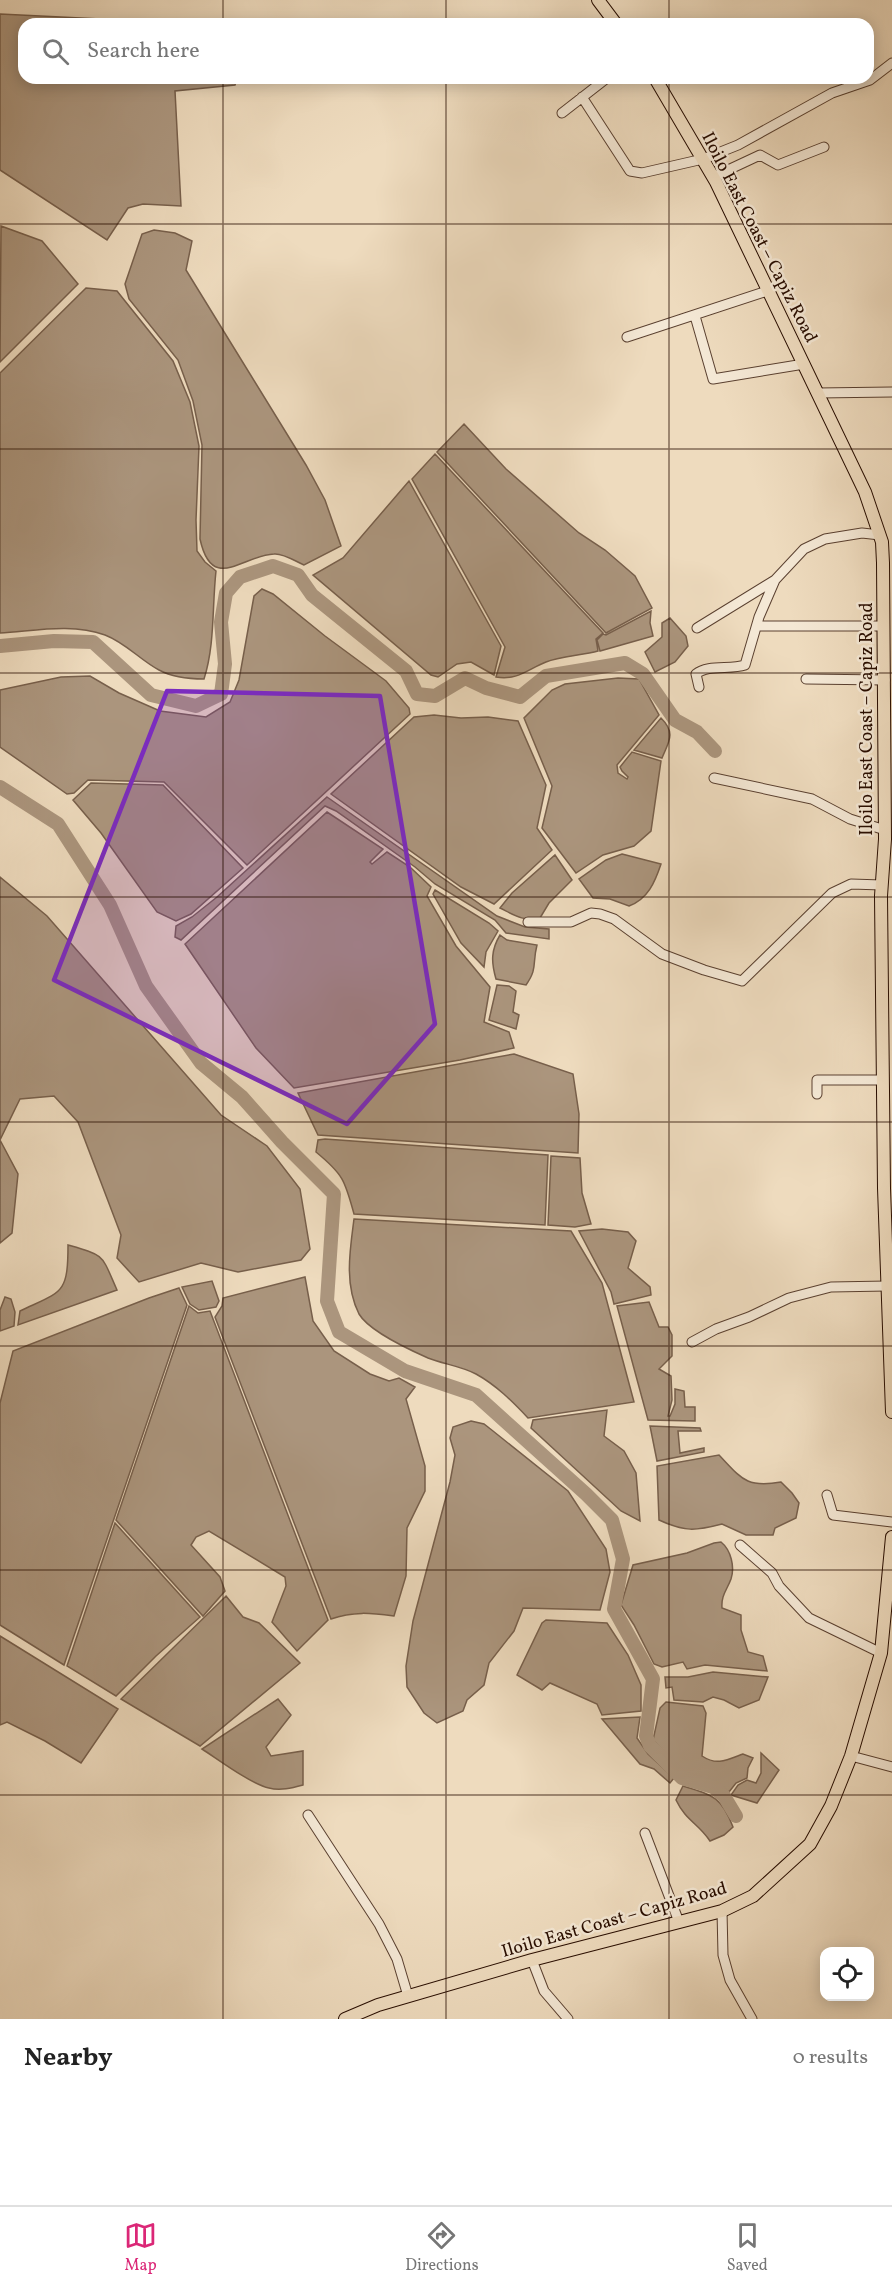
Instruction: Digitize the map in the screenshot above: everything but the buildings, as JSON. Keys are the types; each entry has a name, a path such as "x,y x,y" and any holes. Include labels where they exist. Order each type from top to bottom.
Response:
{"main road":[{"path":"600,1 612,18"},
{"name":"Iloilo East Coast – Capiz Road","path":"659,84 713,177 818,393 885,539 884,626 887,675 882,885 883,1080 892,1412"},
{"name":"Iloilo East Coast – Capiz Road","path":"345,2019 378,2005 531,1960 722,1911 753,1896 810,1844 831,1806 851,1756 881,1653 892,1537"}],"street":[{"path":"874,77 892,63"},
{"path":"562,113 599,84"},
{"path":"582,97 630,171 642,173 703,159 738,145 832,93 858,84"},
{"path":"713,177 760,155 778,165 824,147"},
{"path":"627,338 767,291"},
{"path":"695,316 713,379 804,364"},
{"path":"818,393 892,392"},
{"path":"697,628 775,580 804,549 825,539 862,533 885,539"},
{"path":"699,687 696,674 700,670 745,665 775,580"},
{"path":"757,626 884,626"},
{"path":"806,679 887,675"},
{"path":"714,778 812,799 850,819 885,830"},
{"path":"528,922 570,922 591,914 600,914 614,919 662,954 742,981 832,893 851,884 882,885"},
{"path":"817,1094 817,1080 883,1080"},
{"path":"692,1341 789,1298 831,1287 887,1286"},
{"path":"827,1495 833,1515 892,1522"},
{"path":"740,1545 772,1573 779,1586 809,1618 881,1653"},
{"path":"851,1756 892,1767"},
{"path":"308,1815 379,1924 397,1959 408,1996"},
{"path":"645,1833 678,1922"},
{"path":"722,1911 723,1955 730,1980 752,2019"},
{"path":"531,1960 544,1990 568,2019"}],"highlighted area":[{"path":"167,691 380,696 435,1024 347,1124 54,980"}],"shaded area":[{"path":"0,14 81,18 18,18 18,84 235,84 175,91 181,206 143,204 128,208 107,240 0,170"},
{"path":"1,226 42,241 78,284 0,362"},
{"path":"154,230 175,233 192,241 186,270 306,465 325,500 341,546 304,565 285,556 274,554 230,568 221,568 212,565 205,555 200,539 202,445 193,401 178,360 129,299 125,284 142,234"},
{"path":"86,288 117,291 173,361 190,402 199,446 197,551 216,571 212,639 204,679 180,677 164,672 113,638 92,631 53,629 0,633 0,373"},
{"path":"464,424 506,469 579,533 605,550 635,576 652,608 606,633 437,452"},
{"path":"435,454 603,633 596,639 598,651 551,660 516,676 496,677 505,647 412,479"},
{"path":"409,481 501,646 494,675 471,662 457,664 438,677 431,675 313,575 343,558"},
{"path":"262,589 273,594 386,681 409,708 410,714 247,865 164,782 88,780 74,793 67,794 0,747 0,690 61,677 90,676 119,693 160,711 206,717 230,702 239,680 254,596"},
{"path":"651,611 650,623 653,636 600,651 597,640 603,634 606,635"},
{"path":"670,618 686,636 688,646 675,662 655,672 645,652 662,637 662,623"},
{"path":"618,678 639,679 659,715 617,765 618,773 627,779 628,777 620,767 632,752 661,761 651,831 634,846 603,855 576,873 542,828 552,786 524,718 552,690 565,684"},
{"path":"434,715 461,718 488,717 518,721 546,785 537,828 552,850 494,904 461,887 331,794 414,717"},
{"path":"661,718 670,733 662,758 634,750"},
{"path":"91,783 163,785 243,868 191,914 176,921 157,912 101,833 73,800"},
{"path":"327,797 497,916 525,927 549,929 549,939 506,933 495,920 435,884 415,867 336,811 325,806 181,940 175,937 176,926 192,917 217,897"},
{"path":"327,812 383,849 370,862 372,864 387,852 410,867 431,887 427,896 456,946 490,987 484,1022 509,1032 514,1048 460,1060 294,1088 256,1048 185,944"},
{"path":"622,854 661,864 650,889 641,899 629,906 610,899 593,898 579,879 606,860"},
{"path":"555,855 572,880 549,903 540,918 524,918 500,908 512,893"},
{"path":"0,877 47,916 221,1115 267,1146 300,1189 310,1249 301,1260 238,1272 201,1263 139,1282 117,1258 121,1235 78,1122 54,1096 20,1099 0,1140"},
{"path":"435,890 498,931 486,952 484,967 461,943 433,894"},
{"path":"500,935 507,940 537,945 533,970 526,985 496,979 493,956"},
{"path":"497,985 509,986 516,991 513,1012 519,1015 516,1029 489,1020"},
{"path":"514,1054 573,1074 579,1114 578,1153 318,1135 298,1093"},
{"path":"0,1140 18,1174 12,1233 0,1243"},
{"path":"318,1140 548,1155 545,1225 354,1214 342,1179 316,1152"},
{"path":"551,1156 580,1158 582,1193 591,1224 575,1227 548,1225"},
{"path":"354,1219 571,1231 602,1283 634,1402 528,1418 504,1394 476,1374 428,1358 380,1333 359,1314 351,1291 349,1267"},
{"path":"602,1229 628,1232 636,1241 628,1268 650,1287 651,1295 614,1304 611,1292 579,1231"},
{"path":"68,1245 101,1258 117,1290 18,1325 20,1311 54,1295 64,1283"},
{"path":"305,1277 313,1321 334,1351 370,1374 389,1381 399,1378 415,1387 406,1399 425,1466 425,1491 407,1528 406,1576 394,1616 362,1613 331,1619 215,1317 222,1306 223,1298"},
{"path":"212,1281 219,1301 216,1307 199,1310 190,1304 182,1287"},
{"path":"179,1288 187,1305 64,1665 0,1625 0,1403 13,1351"},
{"path":"5,1297 11,1299 15,1312 14,1326 0,1331 0,1310"},
{"path":"649,1302 659,1327 668,1327 672,1335 672,1356 659,1369 671,1376 672,1400 668,1416 675,1404 675,1389 684,1391 685,1407 695,1407 695,1421 648,1420 617,1306"},
{"path":"189,1306 198,1313 210,1311 328,1620 297,1651 272,1622 286,1586 285,1577 209,1531 196,1537 191,1545 220,1577 225,1591 203,1616 116,1520"},
{"path":"607,1410 604,1436 624,1451 636,1473 640,1521 621,1511 531,1428 533,1420"},
{"path":"471,1421 484,1424 568,1491 606,1549 610,1572 600,1610 523,1608 514,1631 489,1663 484,1685 467,1700 463,1711 437,1723 424,1713 407,1687 406,1666 413,1621 450,1482 455,1455 450,1438 453,1427"},
{"path":"650,1426 700,1428 701,1431 678,1431 680,1453 704,1448 704,1452 657,1461"},
{"path":"719,1455 745,1480 760,1484 781,1482 799,1503 796,1518 775,1528 773,1535 746,1535 722,1524 697,1529 683,1528 659,1520 657,1466"},
{"path":"115,1523 200,1617 116,1696 67,1666"},
{"path":"721,1542 730,1554 733,1569 723,1596 722,1608 741,1615 741,1630 748,1652 763,1656 767,1671 705,1665 687,1669 683,1662 662,1667 654,1664 621,1605 633,1565 687,1553"},
{"path":"226,1596 243,1617 259,1623 300,1663 200,1746 121,1699"},
{"path":"546,1620 607,1623 628,1655 641,1685 641,1711 602,1715 597,1704 550,1683 542,1690 517,1675 542,1623"},
{"path":"0,1636 118,1709 81,1763 7,1722 0,1725"},
{"path":"713,1672 768,1677 759,1700 739,1708 713,1697 703,1702 674,1700 672,1687 666,1688 665,1677 688,1677"},
{"path":"278,1699 291,1715 266,1747 271,1756 303,1751 303,1785 282,1789 262,1786 202,1749"},
{"path":"666,1702 703,1706 706,1713 702,1756 712,1761 727,1760 743,1754 753,1758 748,1768 747,1778 736,1783 729,1792 711,1781 683,1773 653,1740 660,1708"},
{"path":"640,1717 637,1738 648,1754 674,1778 670,1783 654,1769 640,1764 602,1719"},
{"path":"761,1753 779,1770 757,1803 731,1795 738,1785 747,1780 756,1783 761,1773"},
{"path":"683,1786 709,1795 720,1803 733,1827 724,1835 710,1841 684,1813 676,1800"}],"waterway":[{"path":"0,646 54,641 93,642 151,695 196,706 221,694 225,664 221,622 226,593 240,577 273,566 298,575 312,595 406,671 417,694 435,696 465,678 486,688 520,697 546,676 625,663 643,674 675,720 697,732 715,751"},
{"path":"0,787 58,824 110,905 146,986 201,1063 242,1097 282,1142 334,1194 327,1301 339,1332 405,1371 476,1395 612,1520 623,1559 614,1609 653,1679 646,1736 650,1746 682,1778 713,1787 724,1796 736,1816"}]}
